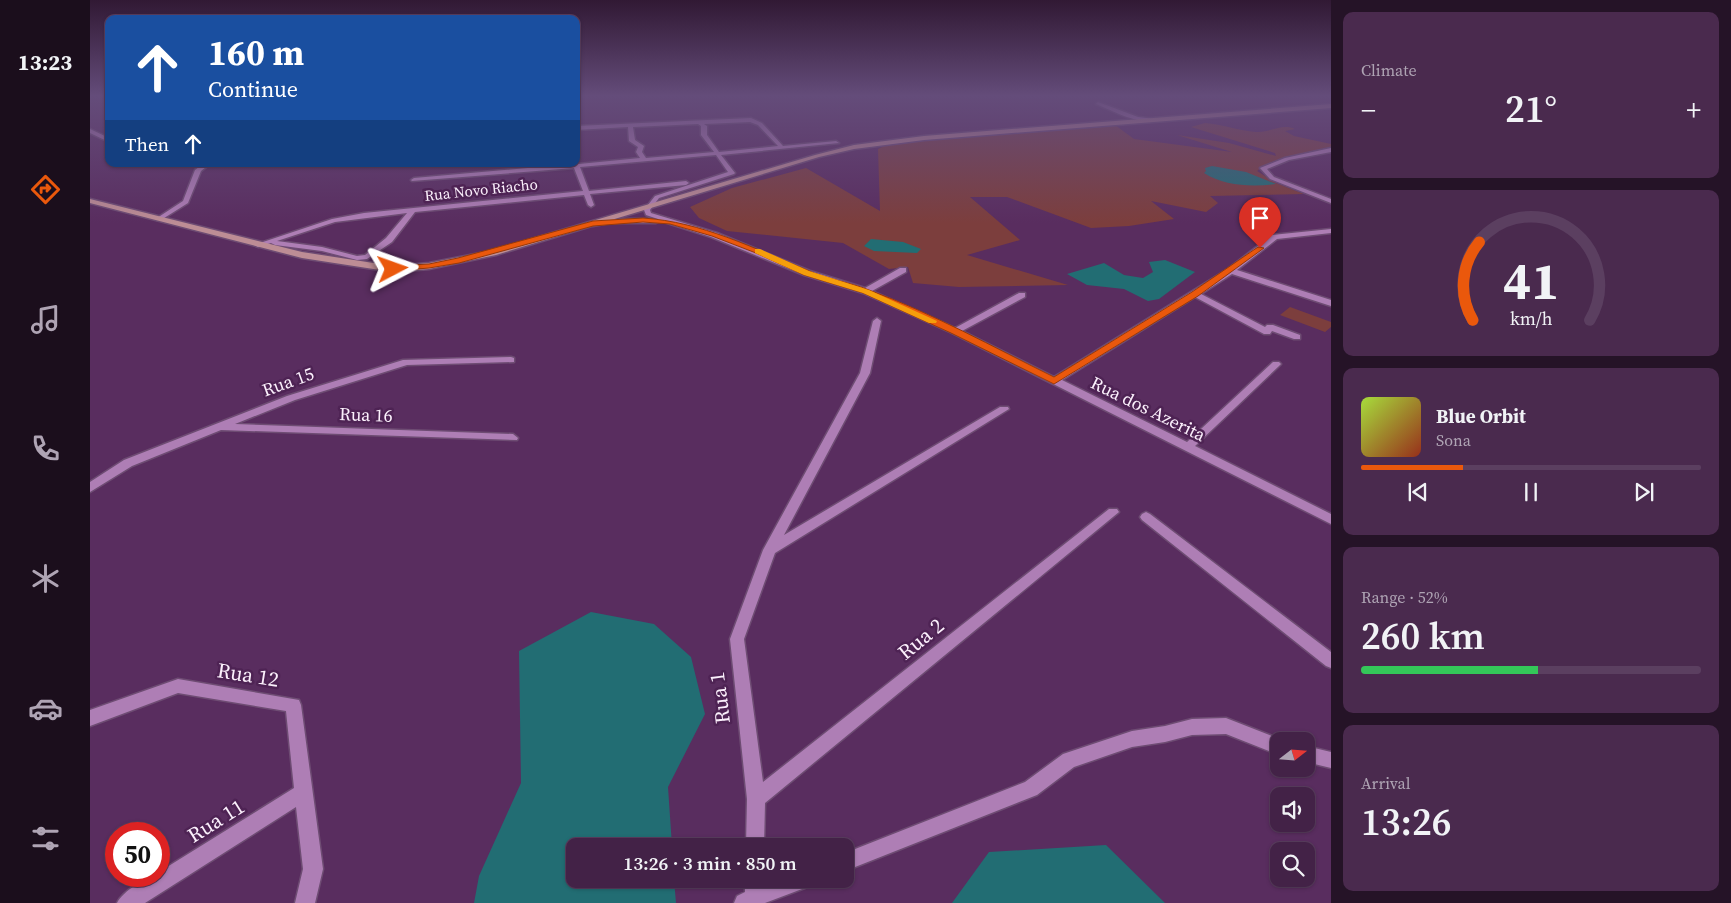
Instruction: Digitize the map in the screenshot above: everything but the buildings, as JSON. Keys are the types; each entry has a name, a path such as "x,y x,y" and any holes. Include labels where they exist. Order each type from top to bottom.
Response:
{"main road":[{"path":"90,201 302,256 393,269 459,261 593,224 817,156 854,147 915,139"}],"street":[{"path":"632,139 641,146 639,152 646,161"},
{"path":"670,222 648,214 647,210 657,197 731,175 732,173 707,139"},
{"path":"774,139 782,148"},
{"path":"580,164 646,161 836,142"},
{"path":"1331,150 1287,159 1263,168 1272,178 1331,201"},
{"path":"159,218 186,202 198,170 202,167"},
{"path":"414,180 553,167"},
{"path":"577,167 591,205"},
{"name":"Rua Novo Riacho","path":"258,245 334,220 364,215 710,181"},
{"path":"271,242 322,249 357,258 367,258 389,240 413,210"},
{"path":"593,224 643,220 670,222"},
{"name":"Rua dos Azerita","path":"670,222 714,235 806,273 866,291 954,331 1331,519"},
{"path":"1054,381 1195,294 1275,237 1331,231"},
{"path":"866,291 903,270"},
{"path":"1231,270 1331,303"},
{"path":"1195,294 1267,332 1270,327 1296,337"},
{"path":"954,331 1022,295"},
{"name":"Rua 1","path":"756,838 756,799 737,639 770,550 865,373 877,320"},
{"name":"Rua 15","path":"90,488 128,463 218,427 291,398 406,362 511,360"},
{"path":"1188,447 1276,364"},
{"path":"770,550 1004,409"},
{"name":"Rua 16","path":"218,427 513,438"},
{"name":"Rua 2","path":"756,799 1113,512"},
{"path":"1146,517 1331,662"},
{"name":"Rua 12","path":"90,718 178,686 293,705 313,869 305,903"},
{"path":"854,858 1030,789 1068,760 1132,739 1165,734 1192,727 1226,726 1270,743"},
{"path":"1315,756 1331,760"},
{"name":"Rua 11","path":"127,903 304,792"},
{"path":"752,896 776,888"}],"shaded area":[{"path":"938,139 1135,139 1232,152 1190,139 1204,139 1229,143 1276,156 1275,153 1230,139 1309,139 1331,144 1331,148 1283,158 1257,171 1276,183 1304,194 1210,196 1218,203 1206,212 1151,201 1174,219 1129,226 1091,228 1007,197 970,197 1020,240 967,255 1068,285 959,287 913,283 908,267 889,269 843,243 727,231 699,218 690,207 732,188 806,168 880,211 878,149 890,143"},
{"path":"1212,166 1246,172 1276,184 1238,185 1220,181 1204,173 1206,171 1205,168"},
{"path":"871,239 903,242 921,249 917,253 874,251 864,246"},
{"path":"1165,260 1195,272 1159,299 1148,301 1124,289 1087,285 1067,274 1104,263 1124,275 1143,278 1153,272 1149,262"},
{"path":"1290,307 1331,322 1331,327 1325,332 1280,315"},
{"path":"591,612 654,624 691,657 705,714 668,787 671,838 566,838 566,888 675,888 676,903 474,903 479,876 521,783 519,651"},
{"path":"1106,845 1165,903 952,903 989,852"}],"slow traffic":[{"path":"757,251 806,273 866,291 932,321"}],"route":[{"path":"393,269 459,261 609,221 643,220 670,222 714,235 806,273 866,291 954,331 1054,381 1195,294 1260,248"}]}
